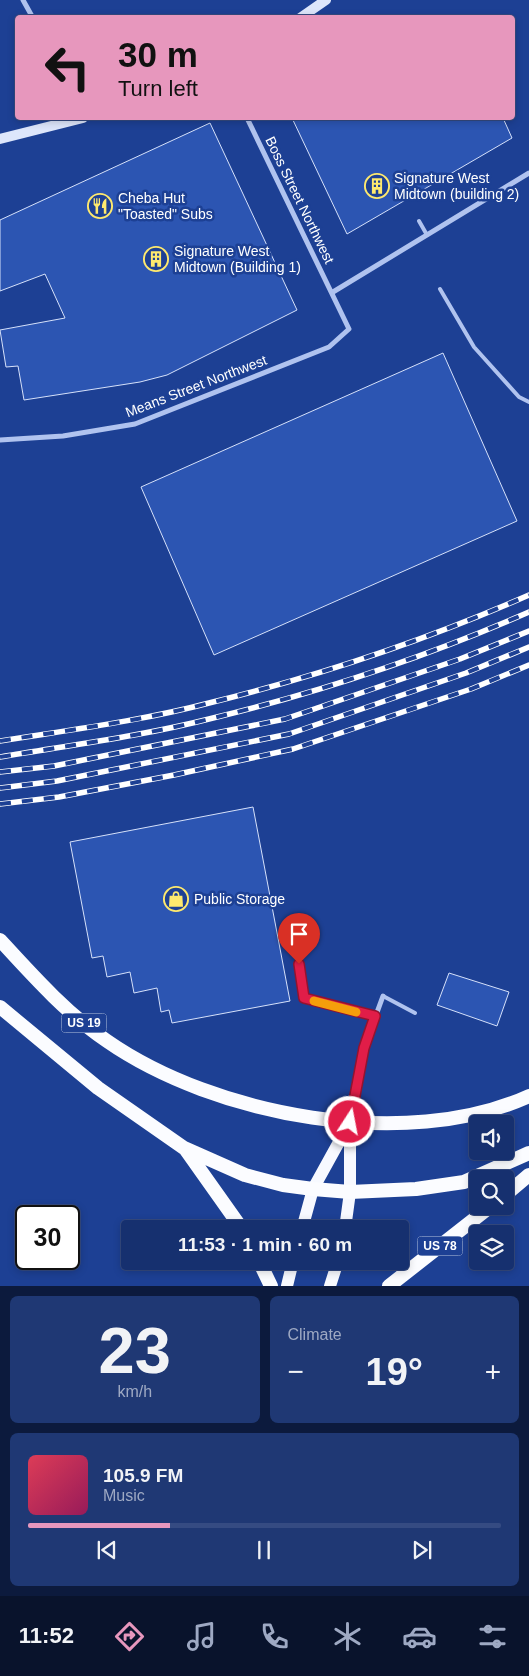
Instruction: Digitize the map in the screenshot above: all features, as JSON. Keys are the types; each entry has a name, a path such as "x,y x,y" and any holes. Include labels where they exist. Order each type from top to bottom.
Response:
{"highway":[{"name":"US 19","path":"0,940 34,978 76,1017 106,1041 146,1066 223,1096 298,1116 350,1122 411,1122 462,1117 499,1108 529,1096"},
{"path":"0,1007 98,1088 184,1148 245,1175 313,1189 350,1192 416,1189 464,1182 529,1153"},
{"path":"184,1148 236,1220"},
{"path":"514,1187 529,1174"},
{"name":"US 78","path":"389,1286 480,1215"},
{"path":"263,1270 271,1286"}],"main road":[{"path":"304,15 326,0"},
{"path":"0,139 75,120"},
{"path":"304,1220 313,1189 350,1122"},
{"path":"346,1220 350,1192 350,1122"},
{"path":"287,1286 291,1270"},
{"path":"330,1286 335,1270"}],"street":[{"path":"23,0 31,15"},
{"name":"Boss Street Northwest","path":"248,120 333,292"},
{"path":"333,292 529,173"},
{"name":"Means Street Northwest","path":"0,440 63,436 135,424 330,347 349,329 333,292"},
{"path":"350,1122 364,1048 383,996"}],"lane":[{"path":"419,221 427,235"},
{"path":"440,289 474,347 519,397 529,402"},
{"path":"299,964 304,998 375,1016"},
{"path":"383,996 415,1013"}],"building":[{"name":"Signature West Midtown (building 2)","path":"293,120 504,120 512,138 347,234"},
{"name":"Signature West Midtown (Building 1)","path":"210,123 297,310 167,375 140,382 24,400 18,366 6,367 0,330 65,318 45,274 0,291 0,220"},
{"path":"443,353 517,521 214,655 141,487"},
{"name":"Public Storage","path":"253,807 290,1001 172,1023 169,1010 161,1012 157,988 134,993 130,972 107,977 103,956 92,958 70,842"},
{"path":"449,973 509,992 497,1026 437,1005"}],"railway":[{"path":"0,741 157,715 291,681 411,642 529,595"},
{"path":"0,757 160,730 253,708 373,672 529,612"},
{"path":"0,772 54,766 285,719 460,659 529,631"},
{"path":"0,788 57,781 289,734 466,673 529,647"},
{"path":"0,804 59,797 174,775 293,749 471,689 529,665"}],"slow traffic":[{"path":"314,1001 356,1012"}],"place":[{"name":"Signature West Midtown (building 2)","path":"377,186"},
{"name":"Cheba Hut \"Toasted\" Subs","path":"100,206"},
{"name":"Signature West Midtown (Building 1)","path":"156,259"},
{"name":"Public Storage","path":"176,899"}],"route":[{"path":"299,964 304,998 375,1016 364,1048 350,1122"}]}
